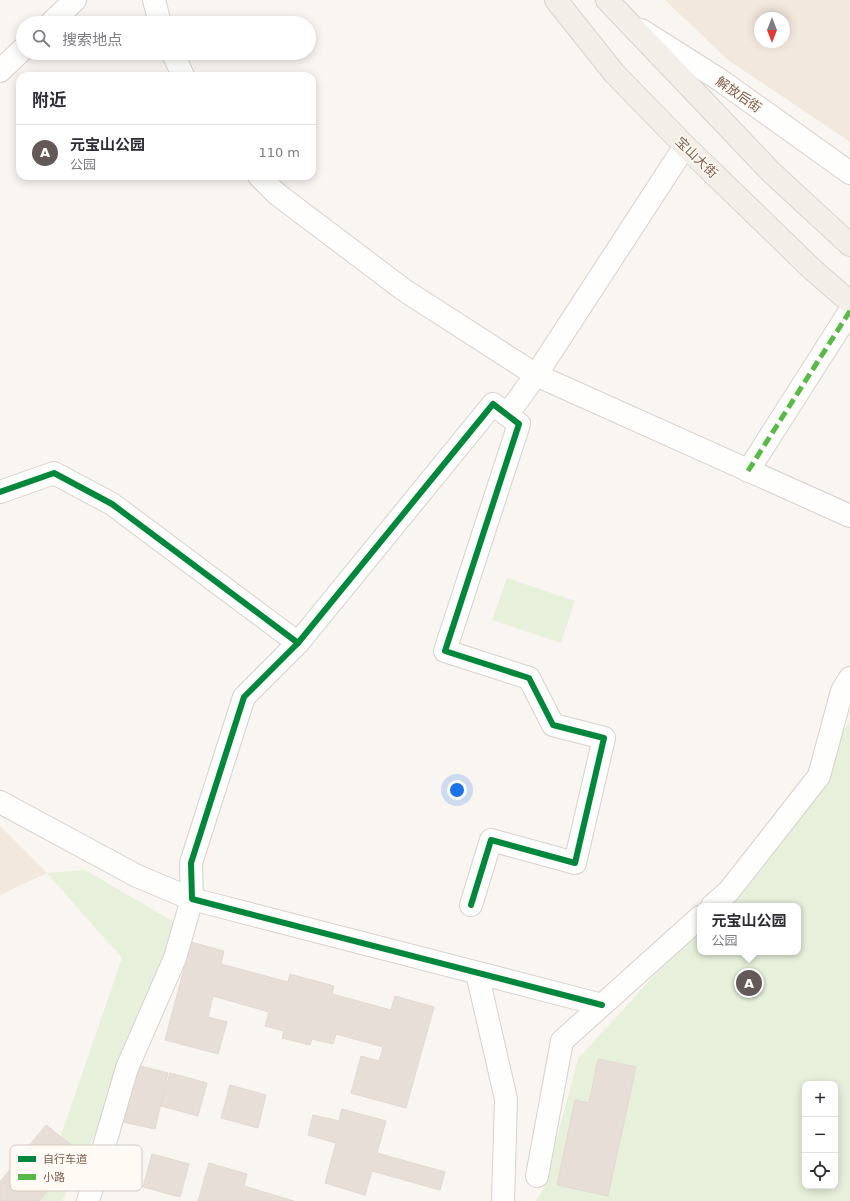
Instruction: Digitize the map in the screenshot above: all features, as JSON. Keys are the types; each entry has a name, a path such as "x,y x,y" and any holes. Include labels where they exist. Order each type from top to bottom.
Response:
{"main road":[{"name":"宝山大街","path":"556,0 614,73 685,146 813,270 850,302"},
{"path":"607,0 624,20 771,172 850,245"}],"street":[{"path":"58,16 75,0"},
{"path":"154,0 158,16"},
{"name":"解放后街","path":"624,20 720,80 850,173"},
{"path":"0,71 16,56"},
{"path":"176,60 181,72"},
{"path":"508,415 536,375 685,146"},
{"path":"263,180 277,194 404,290 536,375 850,516"},
{"path":"748,471 850,311"},
{"path":"104,1145 127,1068 176,958 192,899 191,863 244,697 298,643 493,404 519,424 445,651 529,678 553,725 604,738 575,863 490,840 471,905"},
{"path":"0,492 54,473 112,504 298,643"},
{"path":"715,903 729,891 819,776 842,691 850,678"},
{"path":"0,802 137,876 192,899 602,1005"},
{"path":"537,1176 562,1041 697,920"},
{"path":"477,973 506,1099 503,1201"},
{"path":"88,1201 91,1191"}],"shaded area":[{"path":"665,0 850,0 850,142 728,60"},
{"path":"0,826 47,873 0,895"}],"green space":[{"path":"507,578 575,601 561,643 492,620"},
{"path":"850,721 850,1201 536,1201 543,1190 578,1059 697,928 697,955 801,955 801,903 720,903"},
{"path":"85,870 174,922 191,942 90,1145 55,1145 59,1141 122,958 47,873"},
{"path":"12,1191 67,1191 62,1201 2,1201"}],"building":[{"path":"191,942 224,951 221,964 288,982 290,974 334,986 332,994 391,1010 395,996 434,1007 406,1108 351,1093 361,1056 379,1061 383,1047 336,1034 333,1044 312,1039 310,1045 282,1038 284,1031 265,1026 269,1012 213,996 208,1017 227,1022 218,1054 165,1040"},
{"path":"598,1059 636,1067 608,1196 557,1185 575,1100 589,1103"},
{"path":"136,1065 168,1073 155,1129 123,1122"},
{"path":"170,1073 207,1083 198,1116 161,1106"},
{"path":"230,1085 266,1095 258,1128 221,1118"},
{"path":"342,1109 386,1121 377,1153 445,1172 440,1190 372,1171 365,1195 325,1183 336,1143 308,1135 313,1115 339,1121"},
{"path":"46,1125 71,1145 30,1145"},
{"path":"152,1154 189,1164 180,1197 143,1187"},
{"path":"209,1163 247,1174 244,1186 294,1201 198,1201"},
{"path":"10,1170 10,1191 47,1191 39,1201 0,1201 0,1182"}],"marked path":[{"path":"748,471 850,311"}],"cycle path":[{"path":"298,643 493,404 519,424 445,651 529,678 553,725 604,738 575,863 491,840 471,905"},
{"path":"0,492 54,473 112,504 298,643 244,697 191,863 192,899 602,1005"}],"place":[{"name":"元宝山公园","path":"749,983"}]}
